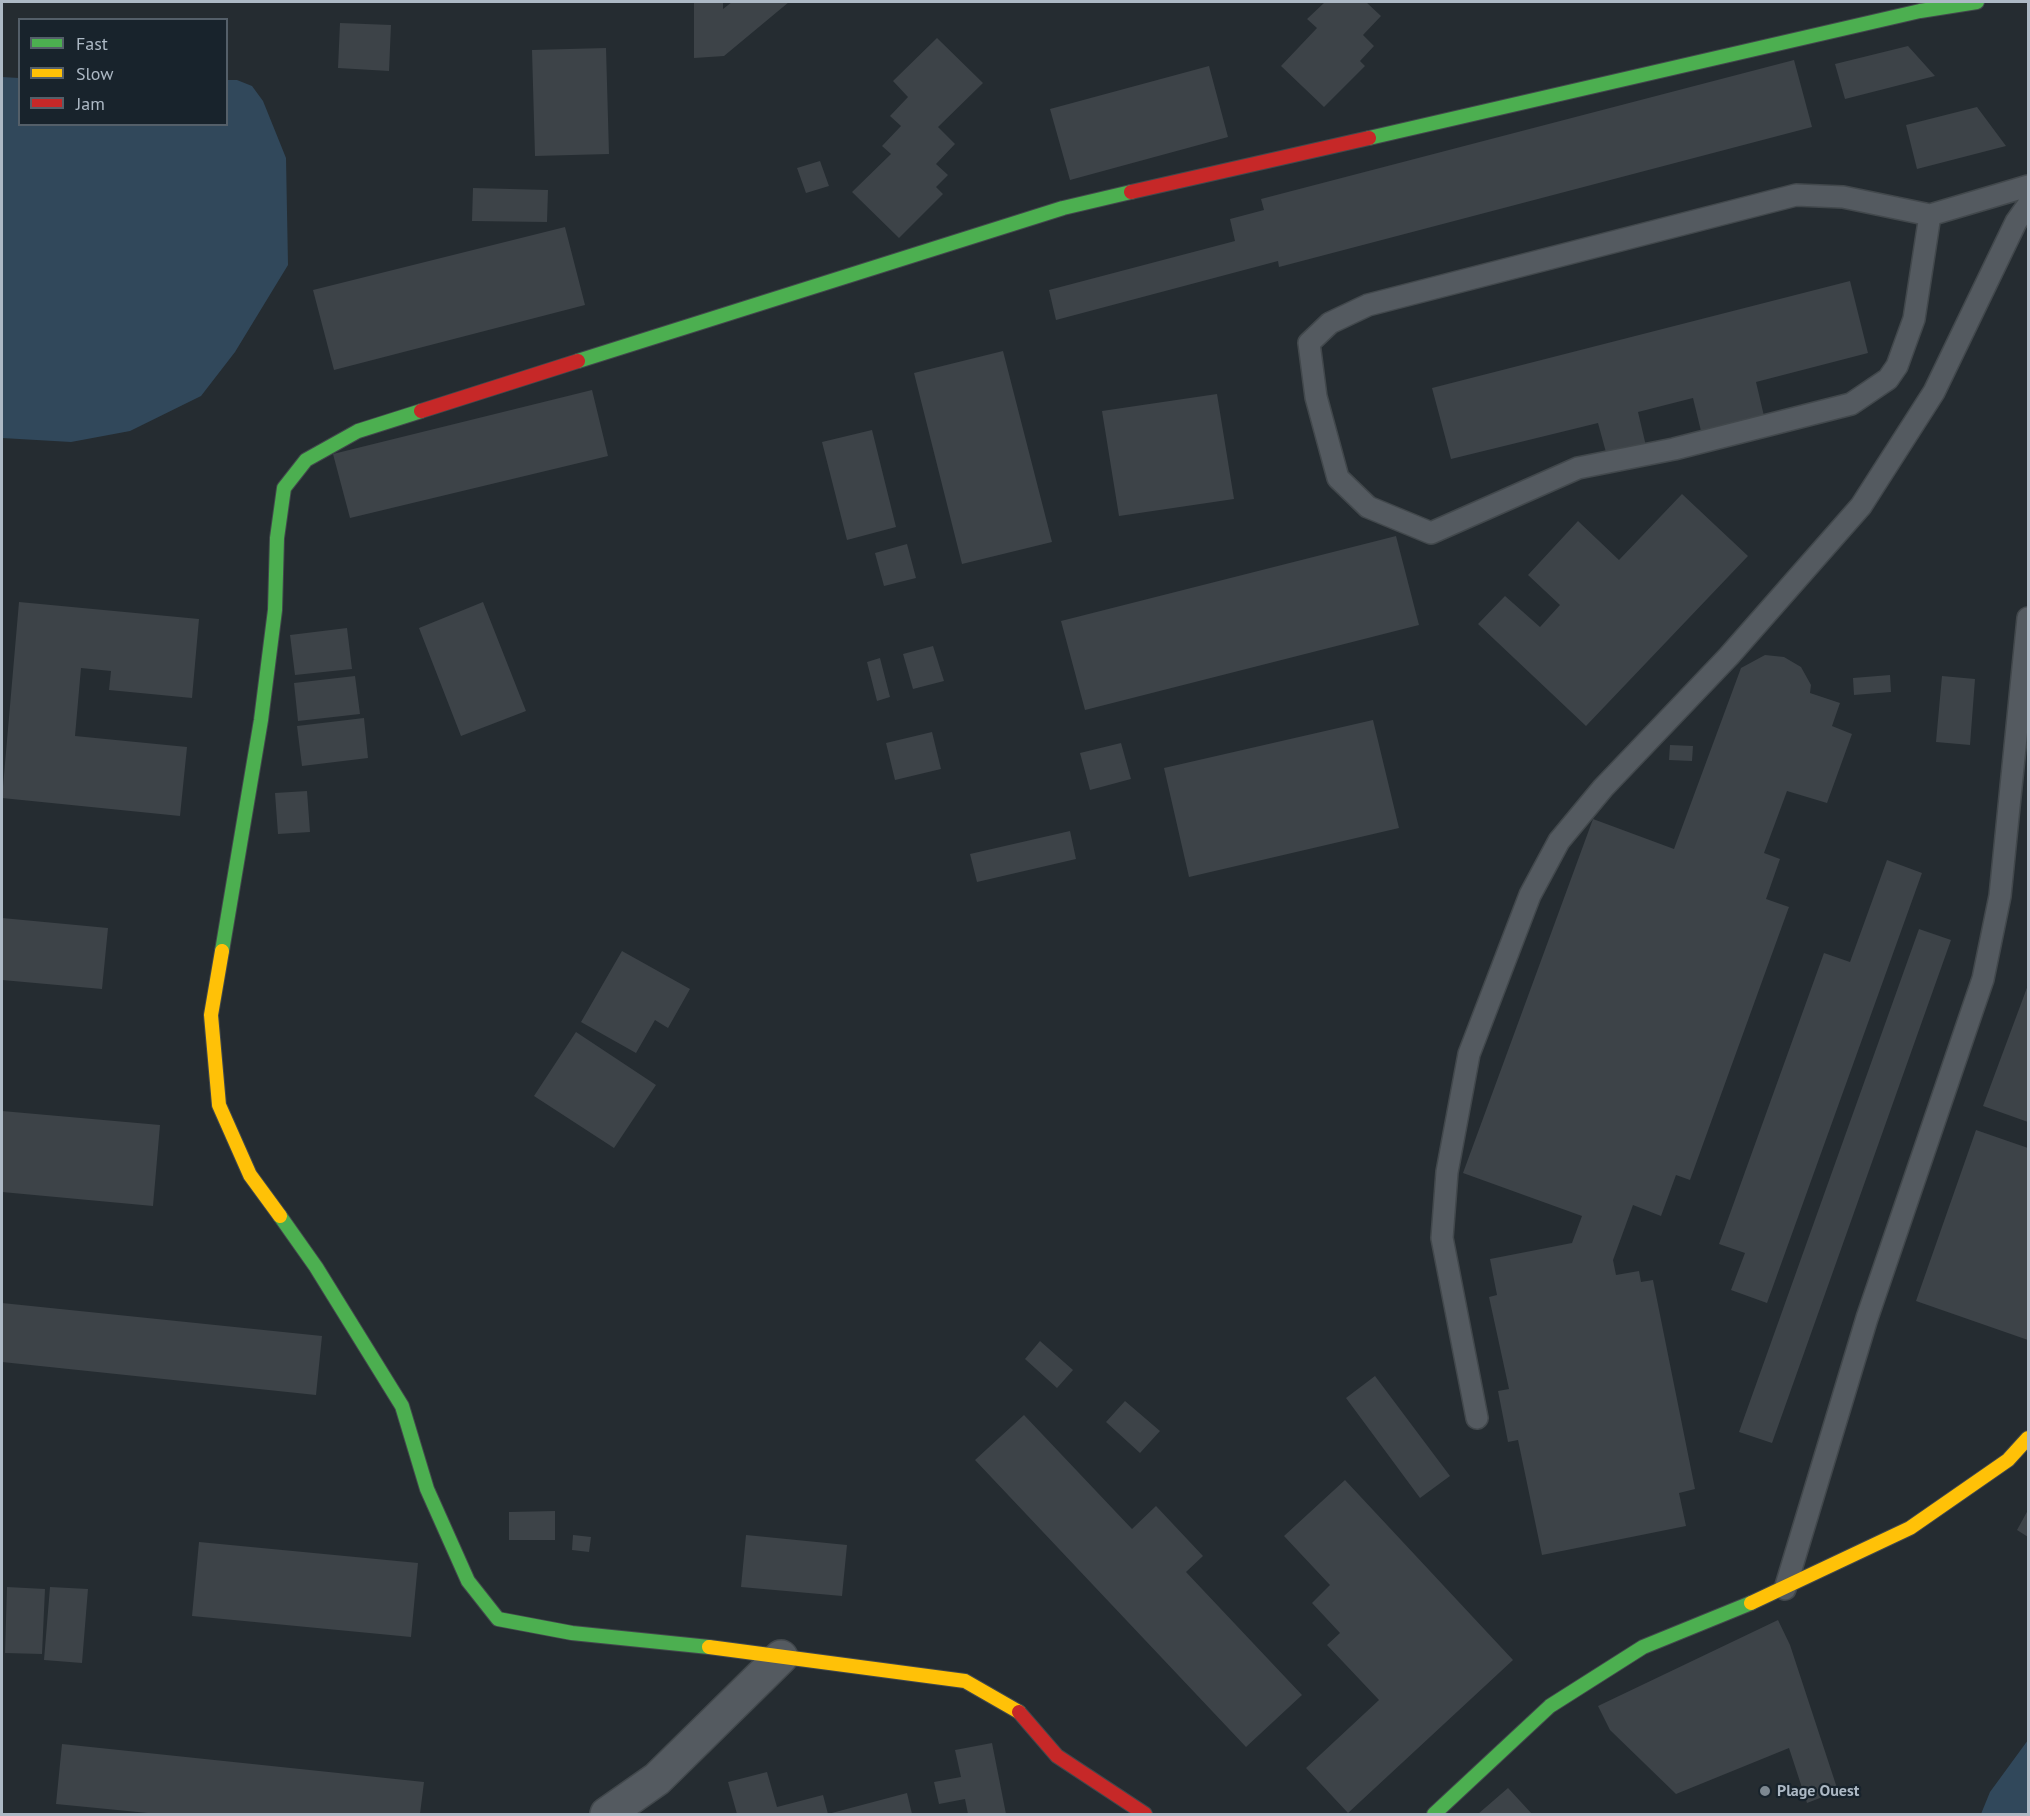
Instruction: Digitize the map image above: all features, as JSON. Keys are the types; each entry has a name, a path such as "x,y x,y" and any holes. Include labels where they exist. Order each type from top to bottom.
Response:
{"street":[{"path":"1145,1815 1058,1756 1022,1713 965,1681 675,1643 572,1633 498,1619 468,1581 427,1489 402,1406 316,1267 250,1175 219,1105 211,1015 261,720 275,610 277,538 284,488 306,460 358,431 1063,208 1908,14 1977,2"},
{"path":"1434,1815 1550,1706 1643,1647 1785,1589 1910,1528 2008,1460 2028,1438"},
{"path":"607,1815 657,1779 781,1657"}],"lane":[{"path":"1930,215 1914,320 1897,366 1888,379 1851,404 1674,449 1578,468 1431,533 1368,507 1338,478 1316,397 1309,343 1330,323 1368,305 1796,195 1843,196 1930,215 2028,186"},
{"path":"1477,1418 1442,1239 1447,1172 1469,1054 1530,895 1559,841 1603,788 1730,656 1861,506 1934,392 2016,222 2028,205"},
{"path":"1785,1589 1867,1318 1983,979 2000,896 2028,618"}],"water":[{"path":"2,77 18,78 18,126 228,126 228,80 237,80 252,86 263,101 286,158 288,265 235,352 201,396 130,431 71,442 2,438"},
{"path":"2028,1740 2028,1814 1981,1814 1990,1792"}],"building":[{"path":"694,2 723,2 723,9 732,2 789,2 724,56 694,58"},
{"path":"1325,2 1366,2 1381,16 1363,35 1374,46 1360,61 1365,66 1324,107 1281,66 1317,28 1307,19"},
{"path":"340,23 391,25 389,71 338,68"},
{"path":"937,38 983,83 938,127 955,144 936,164 948,175 936,187 943,194 899,238 852,192 891,154 882,146 901,126 890,116 908,97 893,81"},
{"path":"1908,46 1935,76 1845,99 1835,64"},
{"path":"606,48 609,154 535,156 532,50"},
{"path":"1794,60 1812,127 1279,267 1278,261 1056,320 1049,290 1235,241 1230,219 1264,210 1261,199"},
{"path":"1209,66 1228,137 1070,180 1050,109"},
{"path":"1977,107 2006,146 1917,169 1906,125"},
{"path":"820,161 829,186 806,193 797,168"},
{"path":"473,188 548,190 547,222 472,221"},
{"path":"565,227 585,305 334,370 313,290"},
{"path":"1850,281 1868,353 1756,382 1764,416 1701,431 1693,398 1638,412 1646,446 1607,456 1598,423 1451,459 1432,388"},
{"path":"1003,351 1052,542 962,564 914,373"},
{"path":"592,390 608,456 350,518 333,454"},
{"path":"1217,394 1234,499 1119,516 1102,411"},
{"path":"872,430 896,527 847,540 822,442"},
{"path":"1682,494 1748,556 1586,726 1478,624 1505,596 1540,627 1560,605 1528,575 1578,521 1619,560"},
{"path":"1396,536 1419,625 1085,710 1061,621"},
{"path":"907,544 916,578 884,586 875,553"},
{"path":"19,602 199,619 192,698 109,690 111,671 81,668 75,736 187,747 180,816 2,798"},
{"path":"483,602 526,711 461,736 419,628"},
{"path":"347,628 352,669 295,675 290,635"},
{"path":"933,646 944,681 913,689 903,654"},
{"path":"1765,655 1784,657 1801,667 1811,685 1810,693 1840,703 1832,726 1852,734 1827,803 1787,791 1764,853 1780,859 1766,899 1789,907 1690,1180 1676,1175 1661,1216 1633,1205 1613,1260 1616,1275 1639,1271 1641,1282 1653,1280 1695,1489 1679,1493 1686,1526 1542,1555 1518,1440 1508,1442 1498,1391 1509,1389 1489,1297 1497,1295 1490,1259 1572,1243 1582,1216 1463,1173 1593,819 1674,849 1741,668"},
{"path":"880,658 890,697 877,701 867,662"},
{"path":"1890,675 1891,692 1854,695 1853,678"},
{"path":"355,676 360,714 298,721 294,683"},
{"path":"1942,676 1975,679 1970,745 1936,742"},
{"path":"364,718 368,758 302,766 297,726"},
{"path":"1373,720 1399,828 1189,877 1164,768"},
{"path":"932,732 941,769 895,780 886,743"},
{"path":"1121,743 1131,779 1090,790 1080,753"},
{"path":"1670,745 1693,746 1692,761 1669,760"},
{"path":"307,791 310,832 278,834 275,793"},
{"path":"1070,831 1076,859 977,882 970,854"},
{"path":"1887,860 1922,873 1767,1303 1731,1290 1745,1253 1719,1244 1824,953 1850,962"},
{"path":"2,918 108,928 102,989 2,980"},
{"path":"1919,929 1951,940 1772,1443 1739,1432"},
{"path":"622,951 690,989 668,1028 655,1020 636,1053 581,1022"},
{"path":"2028,985 2028,1122 1983,1106"},
{"path":"576,1032 656,1085 614,1148 534,1096"},
{"path":"2,1111 160,1125 153,1206 2,1192"},
{"path":"1976,1130 2028,1148 2028,1340 1916,1301"},
{"path":"2,1303 322,1336 316,1395 2,1362"},
{"path":"1040,1341 1073,1370 1057,1388 1025,1359"},
{"path":"1375,1376 1450,1476 1420,1498 1346,1398"},
{"path":"1125,1401 1160,1431 1140,1453 1106,1422"},
{"path":"1024,1415 1132,1529 1156,1506 1203,1556 1186,1572 1302,1695 1246,1747 975,1460"},
{"path":"1345,1480 1513,1660 1348,1813 1306,1768 1379,1700 1327,1645 1340,1633 1312,1603 1330,1585 1284,1536"},
{"path":"2028,1510 2028,1537 2017,1530"},
{"path":"555,1511 555,1540 509,1540 509,1512"},
{"path":"573,1535 591,1537 589,1552 572,1550"},
{"path":"746,1535 847,1545 842,1596 741,1587"},
{"path":"199,1542 418,1563 411,1637 192,1616"},
{"path":"7,1587 45,1589 42,1654 5,1653"},
{"path":"50,1587 88,1589 82,1663 44,1660"},
{"path":"1778,1620 1790,1645 1838,1791 1807,1803 1789,1748 1676,1794 1610,1730 1598,1706"},
{"path":"992,1743 1006,1814 968,1814 965,1799 939,1804 934,1782 961,1777 955,1750"},
{"path":"62,1744 424,1782 420,1814 158,1814 56,1804"},
{"path":"767,1772 777,1807 823,1795 828,1814 737,1814 728,1782"},
{"path":"1508,1788 1532,1814 1478,1814"},
{"path":"907,1793 912,1814 828,1814"}],"traffic: fast":[{"path":"1369,138 1920,11 1977,2"},
{"path":"578,361 1063,208 1131,192"},
{"path":"222,951 261,720 275,610 277,538 284,488 306,460 358,431 421,411"},
{"path":"280,1216 316,1267 402,1406 427,1489 468,1581 498,1619 572,1633 709,1647"},
{"path":"1434,1814 1550,1706 1643,1647 1751,1603"}],"traffic: slow":[{"path":"222,951 211,1015 219,1105 250,1175 280,1216"},
{"path":"1751,1603 1910,1528 2008,1460 2028,1438"},
{"path":"709,1647 965,1681 1019,1712"}],"traffic: jam":[{"path":"1131,192 1369,138"},
{"path":"421,411 578,361"},
{"path":"1019,1712 1057,1756 1145,1814"}],"place":[{"name":"Plage Ouest","path":"1765,1791"}]}
